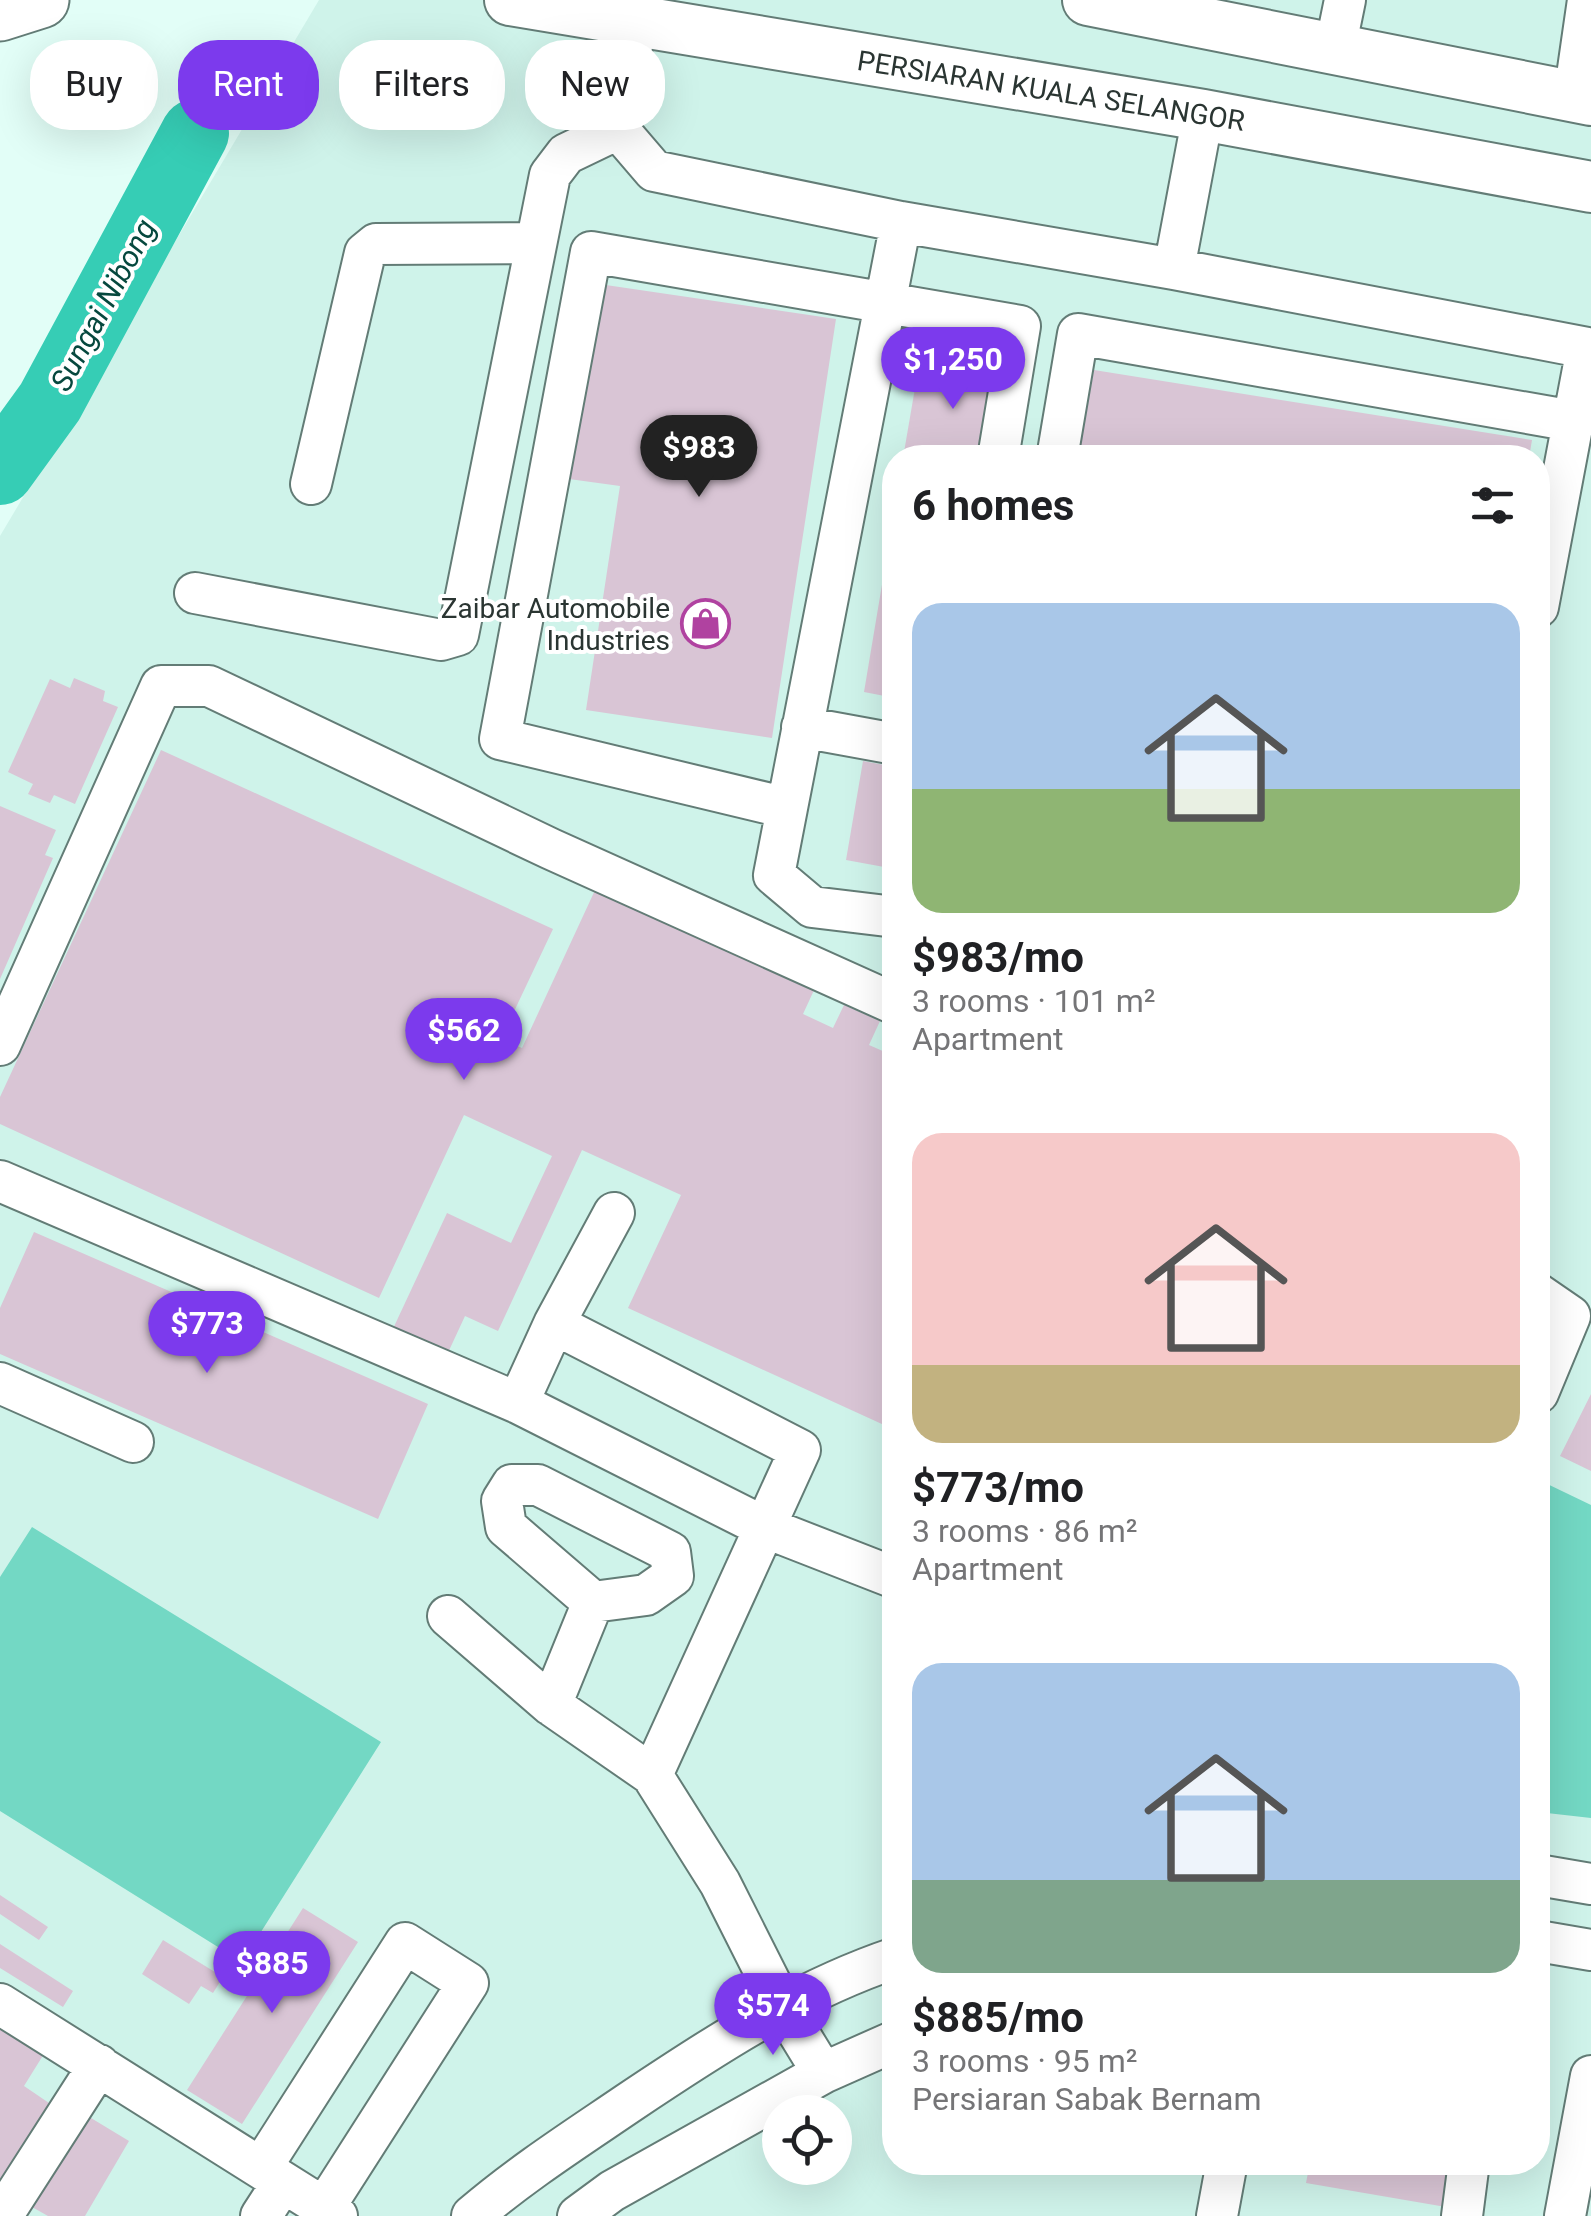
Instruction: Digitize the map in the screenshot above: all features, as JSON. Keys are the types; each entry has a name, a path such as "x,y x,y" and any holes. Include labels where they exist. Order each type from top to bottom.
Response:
{"highway":[{"path":"0,12 40,0"}],"main road":[{"name":"PERSIARAN KUALA SELANGOR","path":"510,0 1203,115 1591,187"},
{"path":"1088,0 1582,98"}],"street":[{"path":"1335,49 1344,0"},
{"path":"1582,98 1588,0"},
{"path":"633,40 636,22"},
{"path":"1174,269 1203,115"},
{"path":"195,593 441,640 458,634 550,175 566,154 616,130"},
{"path":"619,130 654,171 901,222 1174,269 1587,348 1550,543"},
{"path":"882,915 812,907 774,875 901,222"},
{"path":"312,484 365,253 376,244 536,243"},
{"path":"787,808 500,739 591,252 1020,326 1000,445"},
{"path":"1059,445 1078,334 1573,421"},
{"path":"0,1044 161,686 209,686 551,850 882,998"},
{"path":"802,727 882,742"},
{"path":"4,1196 518,1404 764,1526 882,1573"},
{"path":"518,1404 554,1324 614,1213"},
{"path":"1550,1302 1570,1316 1550,1364"},
{"path":"554,1324 800,1450 652,1775"},
{"path":"0,1383 133,1442"},
{"path":"551,1704 593,1602"},
{"path":"448,1616 551,1704 652,1775 720,1883 782,2006 823,2073"},
{"path":"1550,1877 1591,1884"},
{"path":"0,2004 98,2065 272,2175 331,2212 468,1984 405,1943 272,2175 261,2216"},
{"path":"1550,1943 1591,1950"},
{"path":"472,2216 512,2182 702,2054 782,2006 882,1964"},
{"path":"578,2216 612,2191 823,2073 882,2047"},
{"path":"2,2216 98,2065"},
{"path":"1565,2216 1591,2076"},
{"path":"1217,2216 1225,2175"},
{"path":"1462,2216 1467,2175"}],"shaded area":[{"path":"319,0 1591,0 1591,2216 0,2216 0,536 242,130 319,130 319,40 295,40"}],"green space":[{"path":"1550,1485 1591,1505 1591,1818 1550,1813"},
{"path":"32,1527 381,1742 242,1962 0,1811 0,1577"}],"building":[{"path":"599,284 836,319 772,738 586,710 620,486 569,479"},
{"path":"920,359 1003,372 991,445 905,445"},
{"path":"1094,370 1532,440 1531,445 1080,445"},
{"path":"882,585 882,695 864,692"},
{"path":"74,678 105,691 103,701 118,707 75,804 54,795 50,803 28,794 33,784 8,772 50,679 70,688"},
{"path":"161,750 553,929 501,1039 522,1048 596,888 815,988 803,1014 833,1028 844,1005 880,1021 869,1045 882,1051 882,1424 628,1308 681,1195 582,1150 498,1331 465,1316 446,1357 391,1333 447,1213 511,1243 552,1156 464,1115 379,1298 0,1124 0,1097"},
{"path":"863,761 882,765 882,867 846,860"},
{"path":"0,806 56,830 45,855 53,858 0,979"},
{"path":"34,1232 428,1404 378,1519 0,1354 0,1308"},
{"path":"1591,1394 1591,1471 1560,1456"},
{"path":"0,1895 48,1927 39,1940 0,1914"},
{"path":"303,1908 358,1942 242,2124 187,2090"},
{"path":"163,1940 223,1977 213,1993 201,1986 189,2004 142,1974"},
{"path":"0,1944 73,1991 63,2007 0,1968"},
{"path":"0,2020 47,2049 24,2086 49,2103 0,2180"},
{"path":"86,2115 129,2141 85,2216 48,2216 32,2207"},
{"path":"1308,2175 1452,2175 1446,2207 1306,2183"}],"waterway":[{"name":"Sungai Nibong","path":"0,471 50,402 195,133"}],"place":[{"name":"Zaibar Automobile Industries","path":"705,624"}]}
